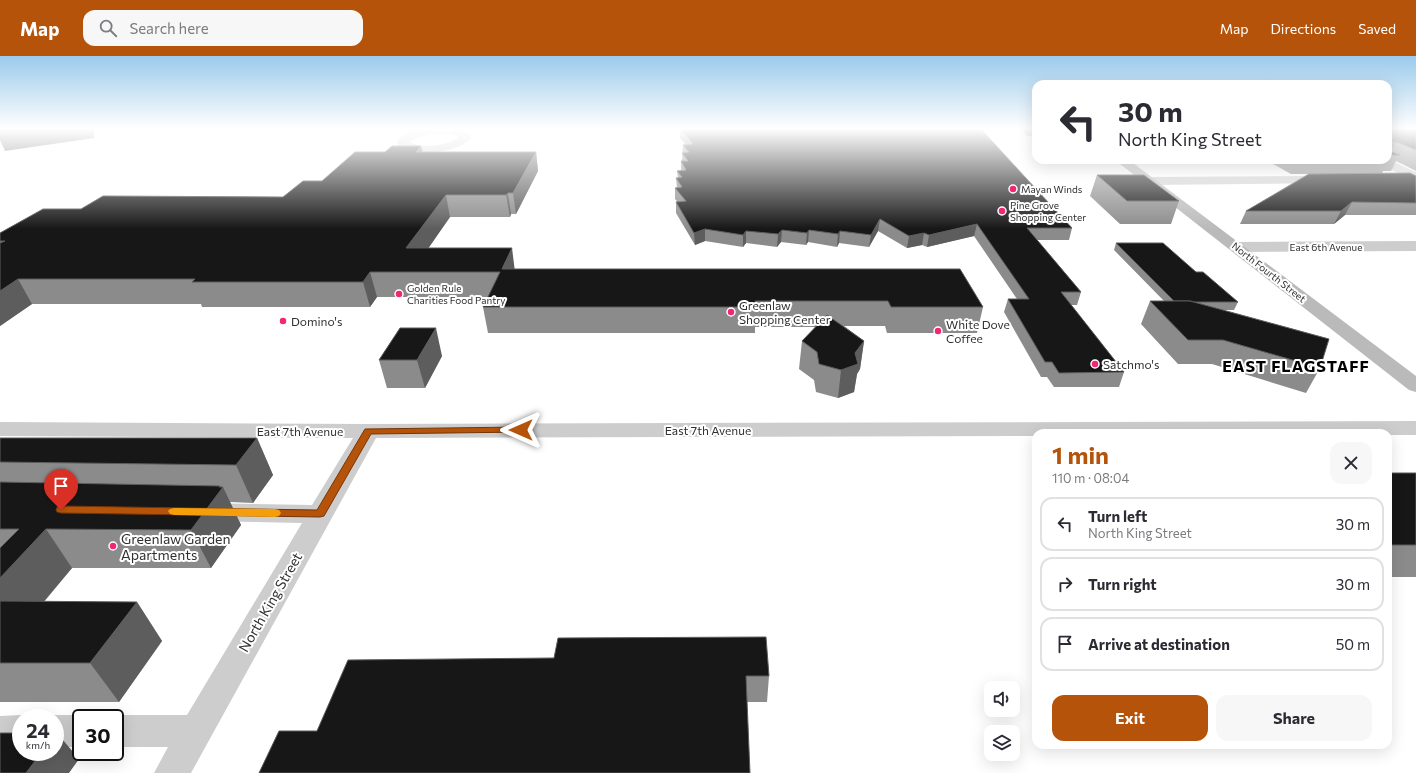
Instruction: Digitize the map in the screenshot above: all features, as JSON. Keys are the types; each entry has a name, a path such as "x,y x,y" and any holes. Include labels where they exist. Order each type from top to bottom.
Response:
{"main road":[{"name":"North Fourth Street","path":"1127,164 1416,386"}],"street":[{"path":"1388,164 1416,178"},
{"path":"1392,179 1416,178"},
{"path":"1150,181 1337,180"},
{"name":"East 6th Avenue","path":"1236,247 1416,246"},
{"name":"East 7th Avenue","path":"1067,429 1416,428"},
{"name":"East 7th Avenue","path":"3,438 27,429 368,431 1032,429"},
{"name":"North King Street","path":"172,773 368,431"},
{"path":"180,512 320,514"},
{"path":"124,731 196,731"},
{"path":"0,732 12,732"}],"building":[{"path":"344,161 531,161 513,193 508,193 506,195 446,195 406,248 512,248 502,269 960,269 983,307 891,307 888,301 755,301 756,307 483,307 500,272 370,272 363,282 192,282 195,279 18,279 0,291 0,243 5,241 0,241 0,233 43,209 81,209 103,196 283,197 303,181 322,181"},
{"path":"681,161 1011,161 1072,228 1027,228 1081,292 1061,292 1124,372 1059,373 1052,362 1045,362 1008,299 1029,299 977,224 929,235 924,233 909,236 880,219 871,235 840,231 838,234 809,230 807,233 782,230 778,234 746,231 743,235 705,229 694,233 676,202 686,201 675,188 682,187 676,178 682,177 677,171 686,170"},
{"path":"1410,173 1416,176 1416,203 1352,202 1341,211 1246,211 1309,174"},
{"path":"1097,175 1144,175 1179,201 1127,201"},
{"path":"1116,243 1163,243 1196,272 1203,272 1238,302 1174,301"},
{"path":"1150,301 1190,301 1329,339 1320,368 1223,340 1188,340"},
{"path":"827,315 864,341 855,353 858,364 841,370 819,364 817,352 802,341"},
{"path":"400,328 436,328 417,360 379,360"},
{"path":"0,438 257,438 236,465 0,462"},
{"path":"1392,473 1416,473 1416,545 1392,545"},
{"path":"0,482 223,487 191,530 46,529 0,578 0,548 19,529 0,529"},
{"path":"0,601 137,602 90,663 0,663"},
{"path":"766,637 769,676 746,676 750,773 259,773 279,731 317,731 348,660 554,658 558,638"},
{"path":"0,733 12,733 12,761 35,761 26,773 0,773"}],"slow traffic":[{"path":"174,511 275,513"}],"place":[{"name":"Mayan Winds","path":"1013,189"},
{"name":"Pine Grove Shopping Center","path":"1002,211"},
{"name":"Golden Rule Charities Food Pantry","path":"399,294"},
{"name":"Greenlaw Shopping Center","path":"731,312"},
{"name":"Domino's","path":"283,321"},
{"name":"White Dove Coffee","path":"938,331"},
{"name":"Satchmo's","path":"1095,364"},
{"name":"Greenlaw Garden Apartments","path":"113,546"}],"district":[{"name":"EAST FLAGSTAFF","path":"1296,365"}],"route":[{"path":"61,510 320,514 368,431 521,430"}]}
